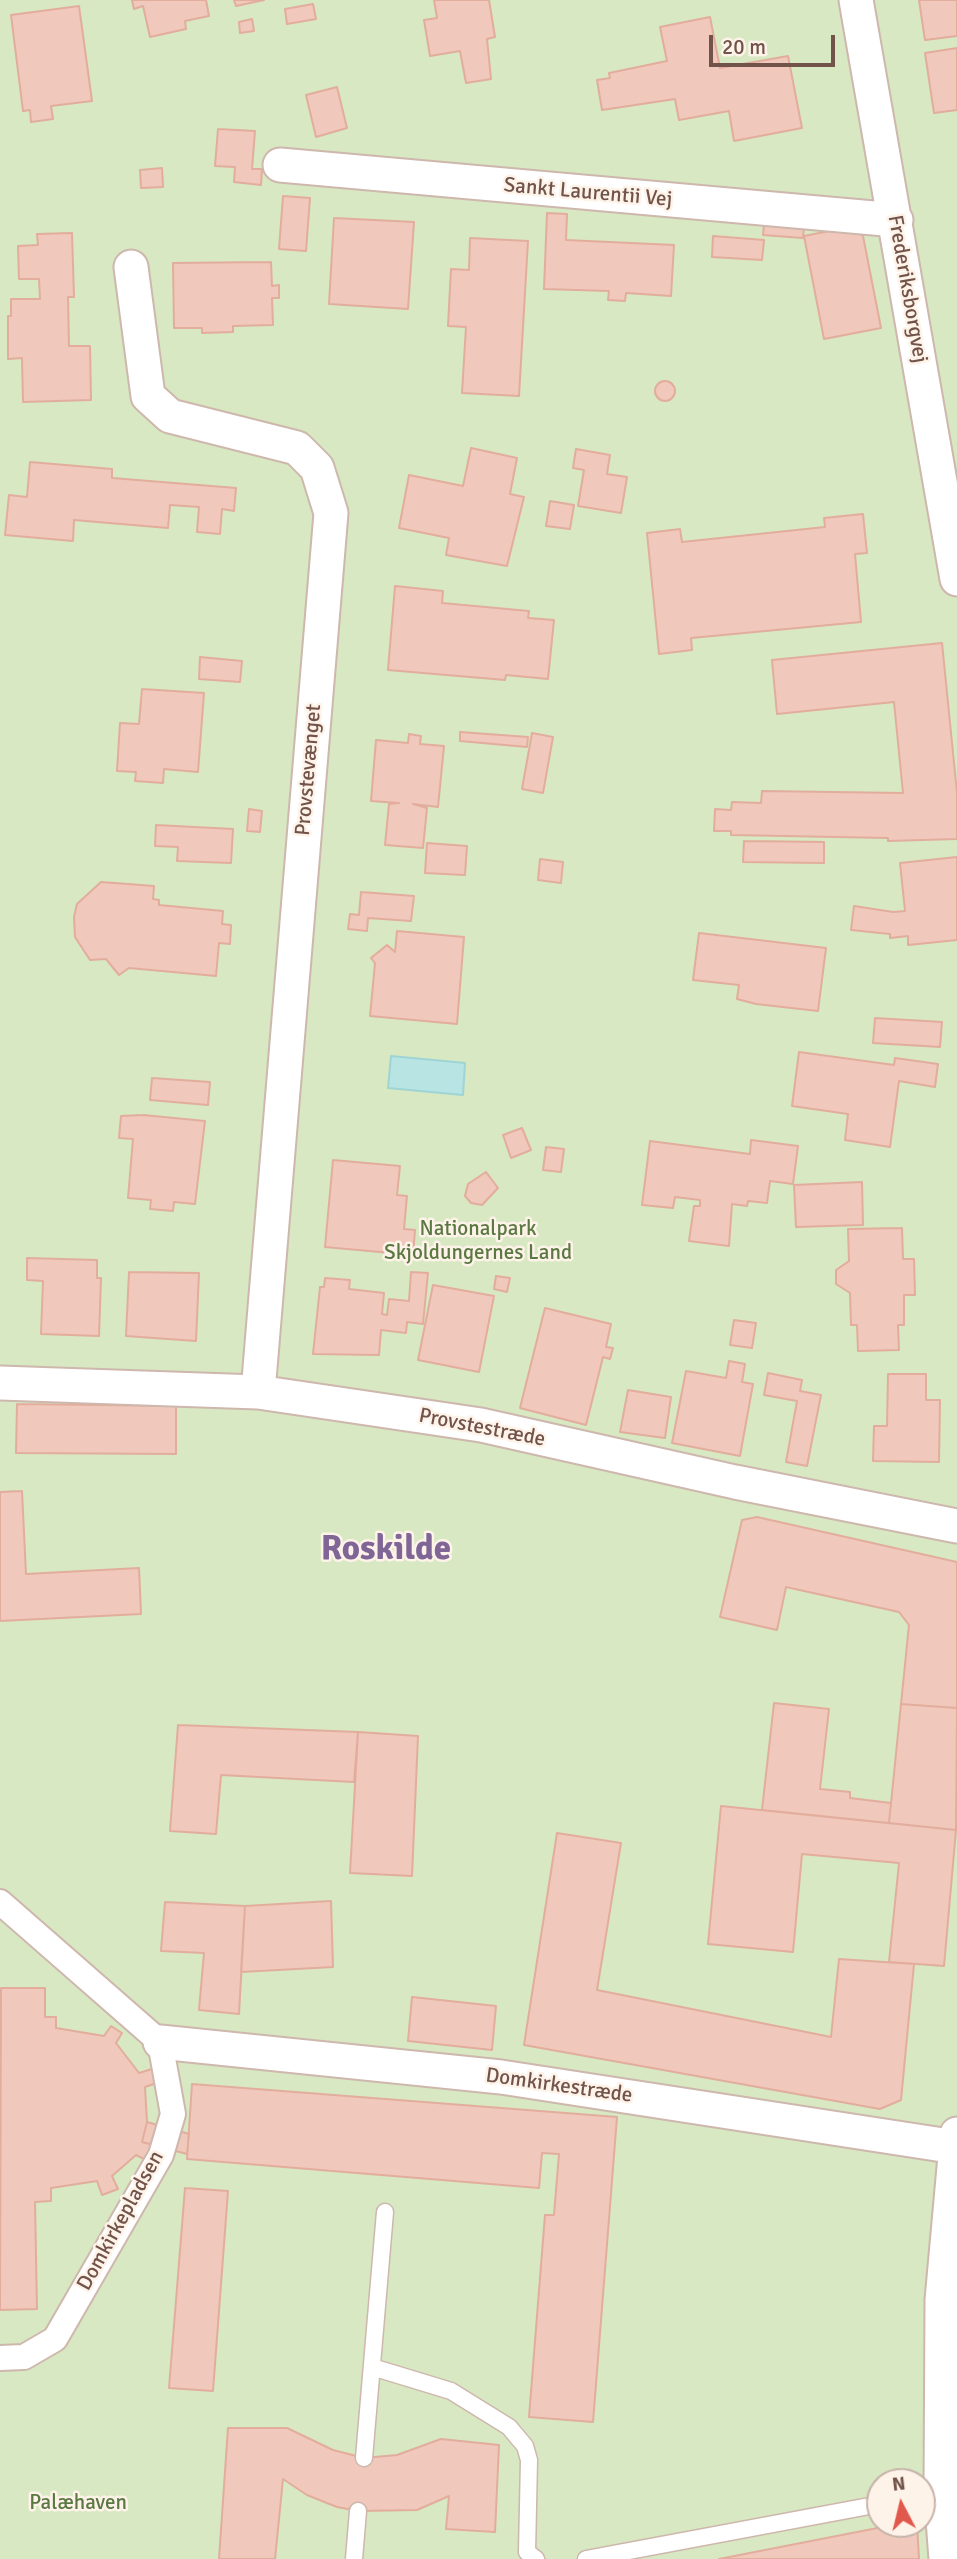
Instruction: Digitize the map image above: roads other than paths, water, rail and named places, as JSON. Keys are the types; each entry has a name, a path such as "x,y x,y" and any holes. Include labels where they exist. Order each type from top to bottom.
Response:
{"street":[{"name":"Frederiksborgvej","path":"856,0 957,579"},
{"name":"Sankt Laurentii Vej","path":"280,165 896,220"},
{"name":"Provstevænget","path":"131,267 148,396 170,416 297,448 317,468 331,513 258,1392"},
{"name":"Provstestræde","path":"0,1383 258,1392 481,1425 735,1482 957,1526"},
{"path":"0,1902 160,2042"},
{"name":"Domkirkestræde","path":"160,2042 501,2077 956,2140"},
{"name":"Domkirkepladsen","path":"0,2358 24,2357 55,2339 161,2155 173,2114 160,2042"},
{"path":"933,2468 942,2300 953,2208 956,2140"},
{"path":"936,2513 946,2559"}],"lane":[{"path":"364,2458 385,2212"},
{"path":"372,2367 451,2391 509,2427 525,2446 529,2460 527,2552 536,2559"},
{"path":"586,2559 866,2507"},
{"path":"354,2559 358,2511"}],"water":[{"path":"391,1056 465,1063 463,1095 388,1088"}],"district":[{"name":"Roskilde","path":"386,1550"}],"park label":[{"name":"Nationalpark Skjoldungernes Land","path":"478,1241"},
{"name":"Palæhaven","path":"78,2503"}]}
